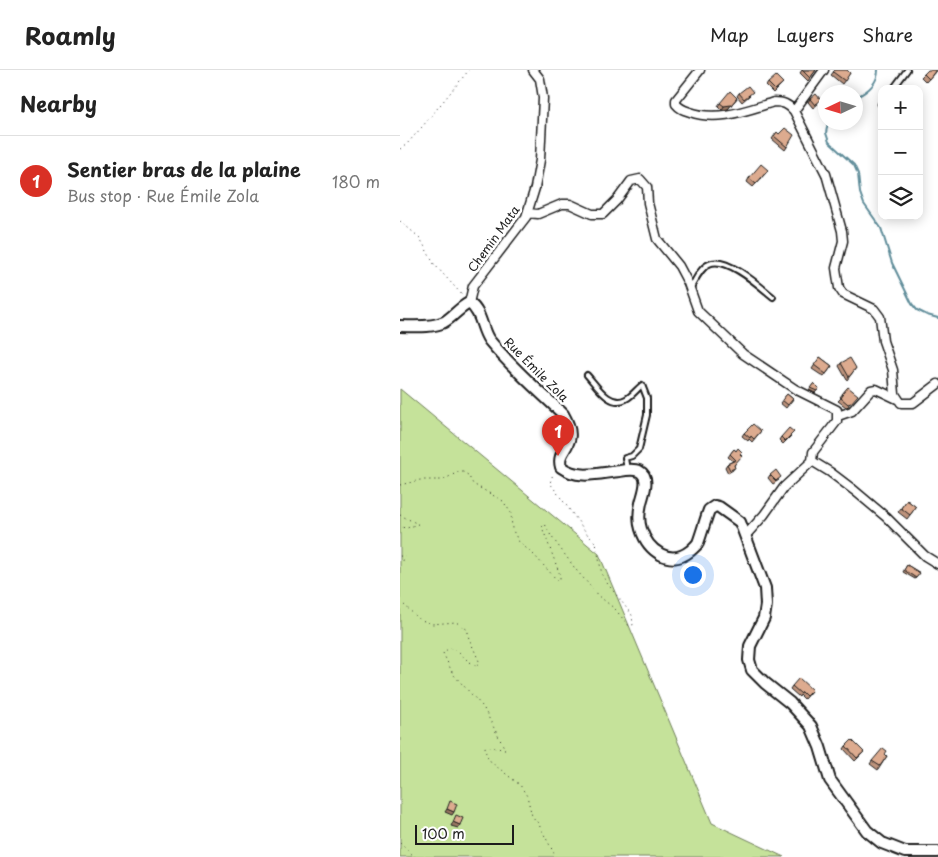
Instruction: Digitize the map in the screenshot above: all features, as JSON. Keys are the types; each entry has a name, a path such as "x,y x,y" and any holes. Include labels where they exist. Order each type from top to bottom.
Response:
{"main road":[{"path":"400,326 439,324 446,321 460,307 470,303"},
{"name":"Rue Émile Zola","path":"470,303 475,307 487,337 502,355 563,414 569,425 571,438 561,458 561,467 578,475 626,470"},
{"path":"626,470 639,471 644,477 646,488 641,502 639,520 648,543 662,556 671,559 683,557 697,545 709,510 715,506 726,510 740,522 765,588 766,605 764,618 750,646 749,660 752,670 790,703 811,726 820,747 830,780 867,831 882,843 905,852 938,852"}],"street":[{"name":"Chemin Mata","path":"470,303 473,286 492,264 528,213 536,188 540,160 543,104 542,85 533,70"},
{"path":"700,70 678,95 676,104 682,109 693,113 722,116 774,102 781,102 789,105 794,111 826,174 842,231 844,241 836,268 839,288 843,294 874,309 880,317 883,341 893,370 897,399"},
{"path":"794,111 823,70"},
{"path":"528,213 538,214 562,204 570,204 592,214 603,214 617,200 631,181 640,179 647,187 648,203 657,239 678,266 690,289 698,311 743,354 795,389 836,410 837,421 813,452 812,461 784,487 764,515 746,535"},
{"path":"838,416 852,411 871,390 876,389 897,399 901,403 913,402 938,384"},
{"path":"812,461 856,491 886,517 924,556 938,564"}],"lane":[{"path":"896,85 907,70"},
{"path":"690,289 702,270 710,263 717,263 734,268 750,277 773,297"},
{"path":"588,375 607,398 618,401 626,399 642,385 647,398 648,415 639,449 632,456 625,458 626,470"}],"path":[{"path":"400,148 406,145 422,127 469,70"},
{"path":"400,221 420,238 434,264 470,303"},
{"path":"400,485 420,480 442,480 458,472 468,475 473,484 503,502 512,513 512,529 519,542 557,580 560,580 560,575 542,530 545,524 551,536 572,565 594,591 615,608 628,625 633,625 632,615 602,575 596,543 550,483 553,474"},
{"path":"400,515 418,524 407,528 400,527"},
{"path":"400,556 406,557 400,562"},
{"path":"400,604 402,603 419,619 432,624 456,622 468,630 468,636 479,661 477,667 465,659 462,653 457,650 449,648 443,653 453,674 483,707 504,749 485,747 486,754 492,762 520,785 527,796 532,816 538,823 556,857"},
{"path":"400,844 415,857"}],"green space":[{"path":"400,389 599,554 712,823 784,857 400,857"}],"building":[{"path":"802,70 816,70 810,78"},
{"path":"835,70 847,70 850,73 845,81 833,72"},
{"path":"928,70 936,70 929,79 924,74"},
{"path":"776,76 783,83 775,90 768,83"},
{"path":"748,86 753,92 744,99 739,93"},
{"path":"730,91 737,98 731,105 724,106 720,103"},
{"path":"816,94 818,102 815,105 810,99"},
{"path":"785,128 794,135 787,147 774,136"},
{"path":"761,164 768,170 756,184 749,178"},
{"path":"820,357 832,366 826,374 814,365"},
{"path":"850,358 856,368 849,377 841,363"},
{"path":"814,383 819,388 817,391 810,388"},
{"path":"848,387 858,395 848,404 841,398"},
{"path":"787,394 793,399 788,405 782,400"},
{"path":"753,424 761,431 754,439 744,433"},
{"path":"789,428 794,432 785,441 781,437"},
{"path":"738,448 742,452 740,454 742,456 734,465 735,468 730,470 727,464 736,460 730,454 734,449 736,451"},
{"path":"776,470 781,477 776,481 770,475"},
{"path":"907,500 916,507 910,515 901,508"},
{"path":"907,565 920,573 916,578 904,570"},
{"path":"799,678 812,690 806,696 792,686"},
{"path":"852,740 864,752 857,758 846,746"},
{"path":"883,748 887,751 885,754 887,756 880,766 872,761"},
{"path":"450,801 457,804 454,812 447,809"},
{"path":"456,815 463,818 460,825 453,822"}],"waterway":[{"path":"863,93 876,79 878,70"},
{"path":"827,130 829,142 854,165 858,174 860,193 864,204 881,228 892,263 912,304 917,310 938,318"}],"place":[{"name":"Sentier bras de la plaine","path":"558,456"}]}
